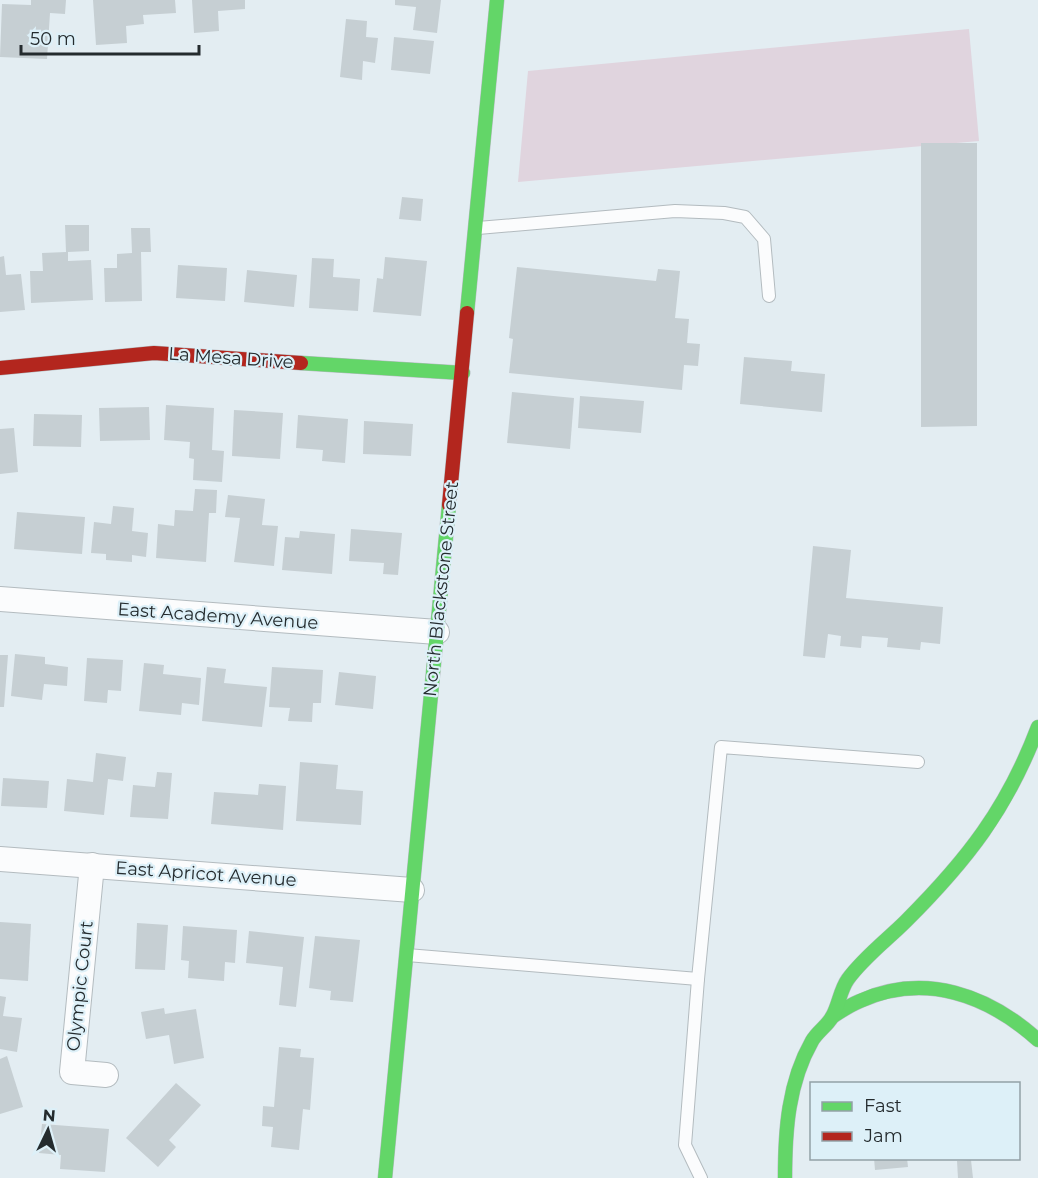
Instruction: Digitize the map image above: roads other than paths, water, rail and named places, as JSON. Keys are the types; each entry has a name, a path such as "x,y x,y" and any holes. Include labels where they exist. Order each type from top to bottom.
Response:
{"main road":[{"name":"North Blackstone Street","path":"385,1178 497,0"},
{"name":"La Mesa Drive","path":"0,368 154,353 463,374"},
{"path":"785,1178 787,1122 792,1088 813,1040 832,1017 847,980 956,870 988,829 1010,794 1027,760 1038,727"},
{"path":"832,1017 863,999 895,991 920,988 951,990 977,999 1002,1012 1038,1040"}],"street":[{"name":"East Academy Avenue","path":"0,599 437,632"},
{"name":"East Apricot Avenue","path":"0,858 412,890"},
{"name":"Olympic Court","path":"92,866 72,1072 106,1075"}],"lane":[{"path":"477,229 675,211 723,213 745,217 764,239 768,296"},
{"path":"701,1178 685,1145 698,979 721,747 918,762"},
{"path":"406,955 698,979"}]}
